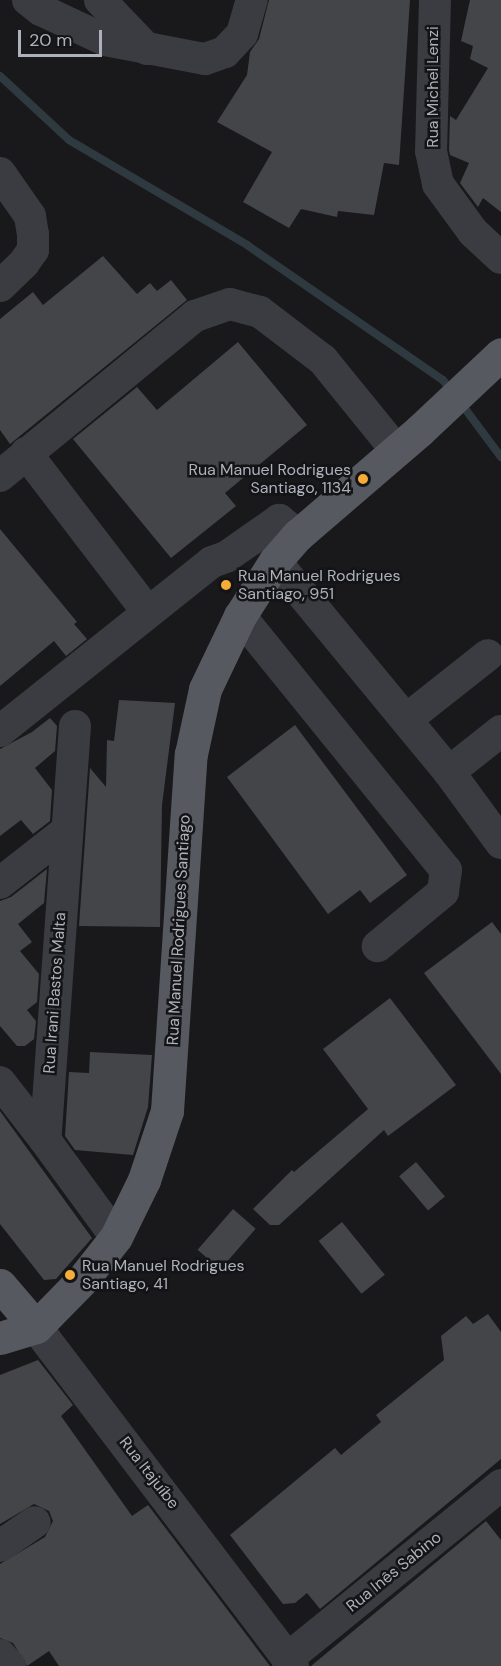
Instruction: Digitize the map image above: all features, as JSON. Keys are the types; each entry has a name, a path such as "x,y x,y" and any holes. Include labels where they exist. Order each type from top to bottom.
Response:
{"main road":[{"name":"Rua Manuel Rodrigues Santiago","path":"0,1338 36,1327 83,1279 116,1237 144,1180 167,1111 191,754 205,689 240,615 275,561 298,535 408,441 501,354"},
{"name":"Rua Itajuíbe","path":"0,1285 36,1327"}],"street":[{"path":"28,0 90,34 179,57 205,59 225,51 242,34 252,0"},
{"path":"100,0 147,49"},
{"name":"Rua Michel Lenzi","path":"435,0 431,151 438,184 473,231 501,258"},
{"path":"0,173 30,216 33,249 0,286"},
{"path":"0,476 195,315 230,303 260,312 323,360 408,441"},
{"path":"26,453 147,611"},
{"path":"0,731 147,611 212,562 226,557 279,519 298,535"},
{"path":"275,561 407,719 501,843"},
{"path":"240,615 438,855 446,870 443,892 378,946"},
{"path":"407,719 488,655"},
{"name":"Rua Irani Bastos Malta","path":"45,1140 65,831 75,726"},
{"path":"449,772 501,731"},
{"path":"0,883 65,831"},
{"path":"0,1082 116,1237"},
{"name":"Rua Itajuíbe","path":"36,1327 290,1662"},
{"name":"Rua Inês Sabino","path":"290,1662 501,1485"},
{"path":"0,1546 35,1522"},
{"path":"0,1655 10,1666"}],"building":[{"path":"269,0 410,0 399,165 384,163 374,215 338,211 337,217 301,209 289,228 243,202 272,152 217,122 247,75 250,52 259,39"},
{"path":"470,0 501,0 501,212 483,198 478,207 460,183 469,163 450,155 449,150 450,116 456,120 488,68 470,59 473,46 461,41"},
{"path":"103,256 137,294 150,283 157,291 171,280 187,300 10,444 0,430 0,319 33,292 43,305"},
{"path":"238,342 307,425 225,493 236,506 171,558 73,439 137,387 157,410"},
{"path":"0,529 77,622 74,624 87,639 66,656 54,641 0,686"},
{"path":"119,700 175,703 162,805 160,927 79,926 90,768 106,787 107,740 114,741"},
{"path":"50,718 57,726 55,751 35,768 52,790 50,821 33,834 21,820 0,836 0,749 32,732"},
{"path":"295,725 407,875 370,903 360,890 328,914 227,777"},
{"path":"47,869 44,903 18,924 32,942 20,951 39,974 37,1002 27,1010 36,1021 34,1039 25,1046 17,1046 0,1026 0,901 11,897"},
{"path":"492,922 501,934 501,1074 424,973"},
{"path":"390,998 456,1085 388,1136 384,1130 279,1225 270,1225 253,1209 292,1170 294,1172 368,1109 323,1049"},
{"path":"90,1052 152,1055 148,1107 133,1155 75,1150 65,1136 69,1072 89,1073"},
{"path":"0,1111 92,1238 56,1279 44,1280 0,1224"},
{"path":"416,1162 445,1196 428,1211 399,1176"},
{"path":"233,1209 256,1229 220,1269 198,1250"},
{"path":"342,1222 385,1275 361,1294 319,1241"},
{"path":"488,1314 501,1332 501,1459 320,1609 307,1593 295,1603 283,1604 230,1535 335,1448 341,1455 381,1422 376,1415 444,1360 441,1336 466,1316 473,1324"},
{"path":"38,1360 73,1405 61,1416 132,1516 148,1505 270,1666 59,1666 49,1651 27,1666 13,1643 0,1638 0,1564 45,1537 53,1521 49,1511 34,1504 0,1524 0,1375"},
{"path":"486,1521 501,1540 501,1666 311,1666"}],"waterway":[{"path":"0,76 69,140 247,245 443,380 452,392"},
{"path":"460,402 501,457"}],"place":[{"name":"Rua Manuel Rodrigues Santiago, 1134","path":"363,479"},
{"name":"Rua Manuel Rodrigues Santiago, 951","path":"226,585"},
{"name":"Rua Manuel Rodrigues Santiago, 41","path":"70,1275"}]}
